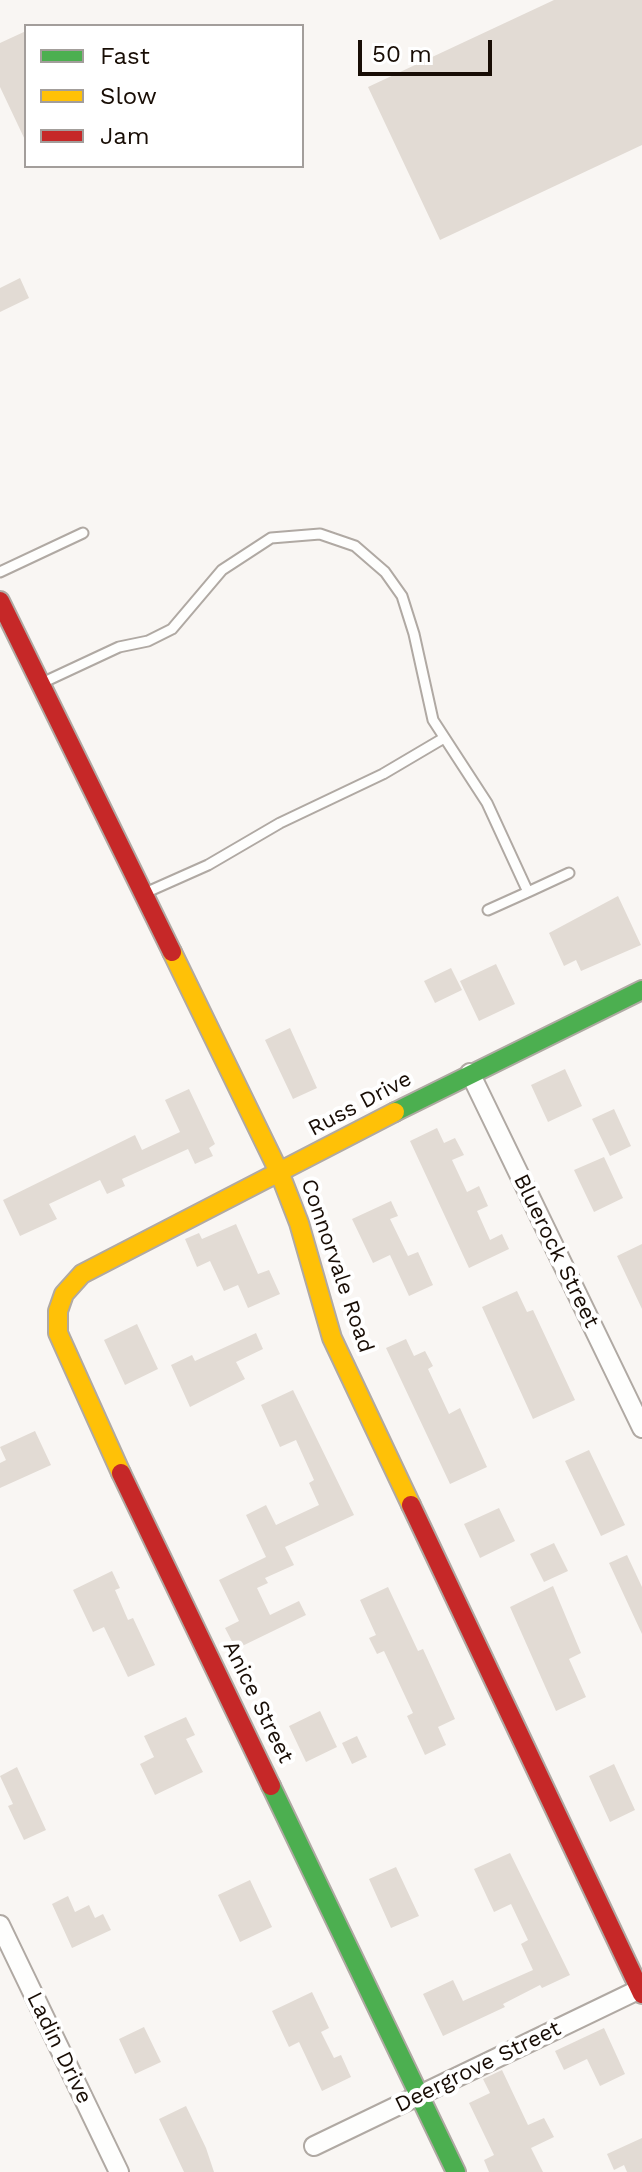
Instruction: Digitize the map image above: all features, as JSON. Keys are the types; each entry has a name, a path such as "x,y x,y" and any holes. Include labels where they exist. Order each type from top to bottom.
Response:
{"street":[{"name":"Connorvale Road","path":"0,601 280,1174 299,1223 332,1338 641,1990"},
{"name":"Russ Drive","path":"101,1263 280,1174 470,1073 642,990"},
{"name":"Bluerock Street","path":"470,1073 642,1428"},
{"name":"Anice Street","path":"101,1263 82,1274 64,1294 58,1311 58,1333 126,1487 456,2172"},
{"name":"Ladin Drive","path":"0,1925 119,2172"},
{"name":"Deergrove Street","path":"314,2146 641,1990"}],"lane":[{"path":"0,572 83,533"},
{"path":"41,684 119,647 148,641 172,629 222,570 245,551 271,538 320,534 355,546 385,572 402,596 414,634 433,720 487,803 528,892"},
{"path":"143,894 208,865 280,823 383,774 444,738"},
{"path":"488,910 569,873"}],"building":[{"path":"554,0 642,0 642,145 440,240 368,87"},
{"path":"24,32 24,138 0,87 0,43"},
{"path":"20,278 29,298 0,312 0,288"},
{"path":"618,896 641,945 581,971 576,960 564,966 549,933"},
{"path":"496,964 515,1004 479,1021 460,981"},
{"path":"451,968 462,990 435,1003 424,981"},
{"path":"290,1028 317,1088 293,1099 265,1040"},
{"path":"565,1069 582,1106 548,1122 531,1085"},
{"path":"189,1089 215,1144 209,1148 213,1156 195,1164 188,1149 122,1179 125,1186 107,1194 100,1180 49,1204 57,1219 20,1236 3,1200 135,1135 142,1150 180,1132 165,1100"},
{"path":"614,1109 631,1146 610,1156 592,1119"},
{"path":"437,1128 444,1143 455,1138 464,1155 452,1160 467,1192 479,1186 488,1206 477,1211 490,1240 502,1234 509,1249 469,1268 410,1141"},
{"path":"604,1157 623,1198 594,1212 574,1170"},
{"path":"391,1201 398,1216 390,1219 408,1256 418,1252 433,1285 409,1296 390,1255 373,1263 352,1219"},
{"path":"236,1224 258,1274 269,1270 280,1294 248,1308 238,1285 224,1291 210,1261 197,1267 185,1239 199,1233 202,1239"},
{"path":"642,1244 642,1309 617,1256"},
{"path":"517,1291 527,1312 533,1310 575,1400 533,1419 482,1307"},
{"path":"137,1324 158,1369 125,1385 104,1340"},
{"path":"256,1333 263,1349 236,1362 245,1379 190,1407 171,1365 192,1355 195,1361"},
{"path":"406,1339 414,1356 425,1351 433,1366 428,1369 449,1414 460,1408 487,1467 450,1484 386,1348"},
{"path":"293,1390 354,1515 285,1547 294,1565 265,1578 268,1583 257,1588 270,1615 299,1601 306,1615 236,1649 225,1628 239,1621 219,1580 266,1557 246,1515 266,1505 276,1525 319,1505 309,1483 314,1480 296,1440 280,1447 261,1405"},
{"path":"35,1431 51,1465 0,1488 0,1463 6,1460 0,1447"},
{"path":"589,1450 625,1525 601,1536 565,1461"},
{"path":"499,1508 515,1541 480,1558 464,1524"},
{"path":"554,1543 568,1571 544,1582 530,1554"},
{"path":"627,1555 642,1587 642,1634 609,1563"},
{"path":"112,1571 120,1588 115,1590 128,1620 133,1618 155,1665 128,1677 104,1627 93,1632 73,1590"},
{"path":"553,1586 581,1653 569,1659 586,1697 556,1711 510,1607"},
{"path":"388,1587 418,1651 423,1649 455,1719 438,1727 446,1745 425,1755 407,1716 413,1713 384,1651 377,1654 369,1638 376,1635 360,1600"},
{"path":"320,1711 337,1747 306,1762 289,1726"},
{"path":"186,1717 195,1735 186,1739 203,1772 155,1795 140,1764 154,1757 144,1736"},
{"path":"357,1736 367,1757 352,1764 342,1743"},
{"path":"614,1764 635,1810 610,1822 589,1776"},
{"path":"17,1767 46,1830 24,1840 8,1806 13,1804 0,1776"},
{"path":"510,1853 570,1975 542,1988 540,1985 503,2004 505,2007 443,2036 423,1994 453,1980 463,2001 533,1970 521,1944 528,1940 511,1904 494,1912 474,1869"},
{"path":"396,1867 419,1916 391,1928 369,1879"},
{"path":"250,1880 272,1927 240,1942 218,1895"},
{"path":"68,1896 75,1912 89,1905 95,1918 103,1914 111,1930 72,1948 52,1904"},
{"path":"312,1992 329,2028 321,2032 334,2058 341,2055 351,2077 322,2091 299,2042 289,2047 272,2011"},
{"path":"144,2027 161,2062 135,2074 119,2039"},
{"path":"604,2028 625,2074 600,2086 587,2059 564,2070 555,2051"},
{"path":"502,2070 528,2125 544,2118 554,2137 531,2148 543,2172 489,2172 484,2160 494,2155 469,2103 490,2093 483,2079"},
{"path":"186,2106 214,2172 184,2172 159,2119"},
{"path":"642,2138 642,2172 627,2172 624,2165 614,2170 607,2154"}],"traffic: fast":[{"path":"395,1112 642,990"},
{"path":"271,1786 456,2172"}],"traffic: slow":[{"path":"172,952 280,1174 299,1223 332,1338 411,1505"},
{"path":"121,1473 58,1333 58,1311 64,1294 82,1274 395,1112"}],"traffic: jam":[{"path":"0,601 172,952"},
{"path":"121,1473 271,1786"},
{"path":"411,1505 642,1994"}]}
